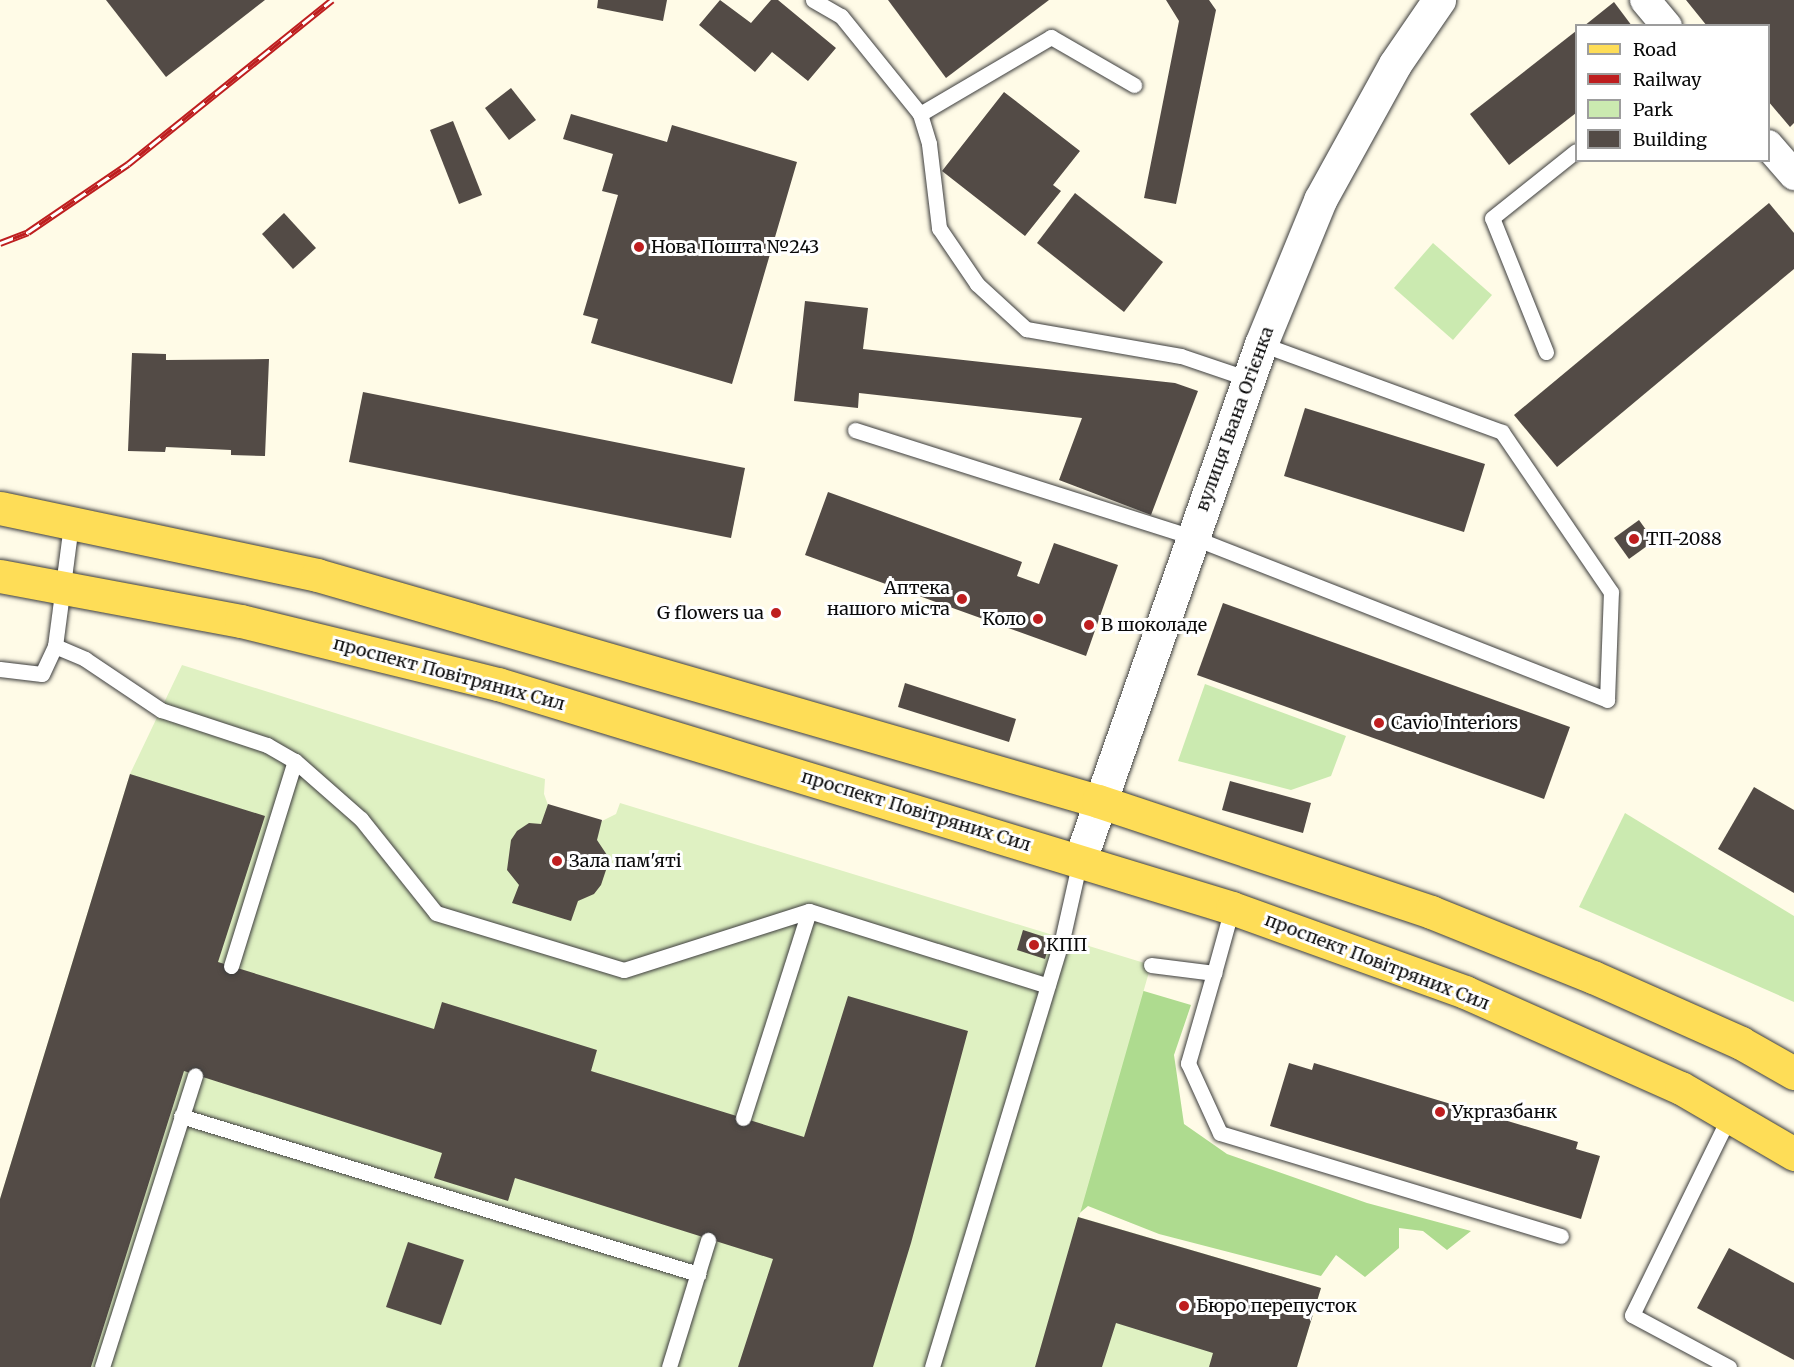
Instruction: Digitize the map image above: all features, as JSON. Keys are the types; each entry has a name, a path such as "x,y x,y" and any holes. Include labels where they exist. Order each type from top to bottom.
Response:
{"main road":[{"path":"0,508 71,525 317,575 1098,801 1431,912 1614,986 1741,1043 1794,1073"},
{"name":"проспект Повітряних Сил","path":"0,576 241,621 487,681 1232,908 1465,993 1681,1088 1794,1154"}],"street":[{"name":"вулиця Івана Огієнка","path":"1080,860 1098,801 1261,344 1320,200 1395,64 1439,0"},
{"path":"1645,0 1665,24"},
{"path":"1770,147 1794,175"}],"lane":[{"path":"813,0 841,16 921,114 929,144 939,228 977,284 1026,329 1181,356 1249,379"},
{"path":"841,0 841,16"},
{"path":"921,114 1051,37 1134,85"},
{"path":"1546,352 1492,218 1575,152"},
{"path":"855,430 1192,537 1607,700 1611,592 1502,432 1261,344"},
{"path":"0,669 42,674 55,646 71,525"},
{"path":"55,646 85,659 161,710 267,745 295,761 362,819 436,913 624,970 809,911 1048,986"},
{"path":"231,966 295,761"},
{"path":"932,1367 1048,986 1080,860"},
{"path":"1232,908 1188,1063 1220,1133 1561,1236"},
{"path":"743,1118 809,911"},
{"path":"1151,965 1214,973"},
{"path":"102,1367 195,1075"},
{"path":"181,1116 698,1274"},
{"path":"1729,1117 1632,1315 1729,1367"},
{"path":"669,1367 708,1240"}],"green space":[{"path":"1433,243 1492,295 1453,340 1394,288"},
{"path":"182,665 545,779 544,794 551,813 590,827 616,814 620,803 1151,965 1079,1217 1321,1288 1297,1367 0,1367 0,1199 130,774"},
{"path":"1205,684 1346,736 1331,776 1291,790 1178,761"},
{"path":"1625,813 1794,916 1794,1002 1579,907"},
{"path":"1110,981 1191,1005 1174,1055 1184,1124 1227,1154 1367,1203 1471,1231 1447,1250 1423,1231 1399,1228 1399,1248 1365,1277 1336,1255 1321,1276 1159,1234 1088,1206 1062,1228"}],"building":[{"path":"106,0 265,0 166,77"},
{"path":"598,0 667,0 663,21 597,8"},
{"path":"720,0 751,23 771,0 778,0 836,48 808,81 772,52 755,72 699,25"},
{"path":"888,0 1049,0 946,78"},
{"path":"1166,0 1209,0 1216,10 1176,204 1144,198 1179,21"},
{"path":"1686,0 1794,0 1794,123 1790,127 1770,103 1770,24 1705,24"},
{"path":"1614,2 1630,24 1586,24"},
{"path":"1575,32 1575,114 1509,165 1470,114"},
{"path":"511,88 536,120 509,140 485,108"},
{"path":"1004,92 1080,151 1053,185 1061,191 1025,236 942,171"},
{"path":"571,114 667,142 672,125 797,162 732,384 591,343 598,319 583,315 618,195 602,191 613,154 563,139"},
{"path":"453,121 482,195 459,204 430,130"},
{"path":"1075,193 1163,262 1124,312 1037,243"},
{"path":"1769,203 1794,233 1794,269 1557,467 1514,415"},
{"path":"284,213 316,248 293,269 262,234"},
{"path":"805,301 868,308 863,349 1175,383 1198,391 1151,515 1059,480 1082,418 859,393 858,408 794,401"},
{"path":"132,353 166,354 166,360 269,359 265,456 231,455 231,450 166,447 165,452 128,451"},
{"path":"363,392 745,468 731,538 349,462"},
{"path":"1305,408 1485,464 1464,532 1284,476"},
{"path":"828,492 1022,562 1017,576 1039,584 1054,543 1118,565 1086,656 805,555"},
{"name":"ТП-2088","path":"1639,520 1654,541 1629,559 1614,538"},
{"path":"1223,603 1570,727 1544,799 1197,675"},
{"path":"905,683 1016,719 1009,742 898,707"},
{"path":"130,774 265,816 218,962 434,1029 442,1002 597,1050 591,1071 804,1137 848,996 968,1031 911,1243 873,1367 738,1367 773,1259 515,1178 508,1201 434,1178 442,1153 184,1071 91,1367 0,1367 0,1199"},
{"path":"1230,781 1311,803 1303,833 1222,810"},
{"path":"1754,787 1794,810 1794,893 1718,849"},
{"name":"Зала пам'яті","path":"548,804 602,820 597,840 607,855 607,867 601,885 594,894 578,901 571,921 512,903 519,885 507,870 511,840 517,831 529,823 541,824"},
{"name":"КПП","path":"1023,930 1051,939 1045,959 1017,950"},
{"path":"1289,1063 1312,1070 1314,1063 1578,1142 1576,1149 1600,1156 1581,1219 1270,1126"},
{"name":"Бюро перепусток","path":"1078,1217 1321,1288 1297,1367 1209,1367 1213,1353 1116,1323 1102,1367 1035,1367"},
{"path":"408,1242 464,1260 441,1325 386,1307"},
{"path":"1729,1248 1794,1283 1794,1360 1697,1308"}],"railway":[{"path":"0,243 28,232 128,164 332,0"}],"place":[{"name":"Нова Пошта №243","path":"639,247"},
{"name":"ТП-2088","path":"1634,539"},
{"name":"Аптека нашого міста","path":"962,599"},
{"name":"G flowers ua","path":"776,613"},
{"name":"Коло","path":"1038,619"},
{"name":"В шоколаде","path":"1089,625"},
{"name":"Cavio Interiors","path":"1379,723"},
{"name":"Зала пам'яті","path":"557,861"},
{"name":"КПП","path":"1034,945"},
{"name":"Укргазбанк","path":"1440,1112"},
{"name":"Бюро перепусток","path":"1184,1306"}]}
